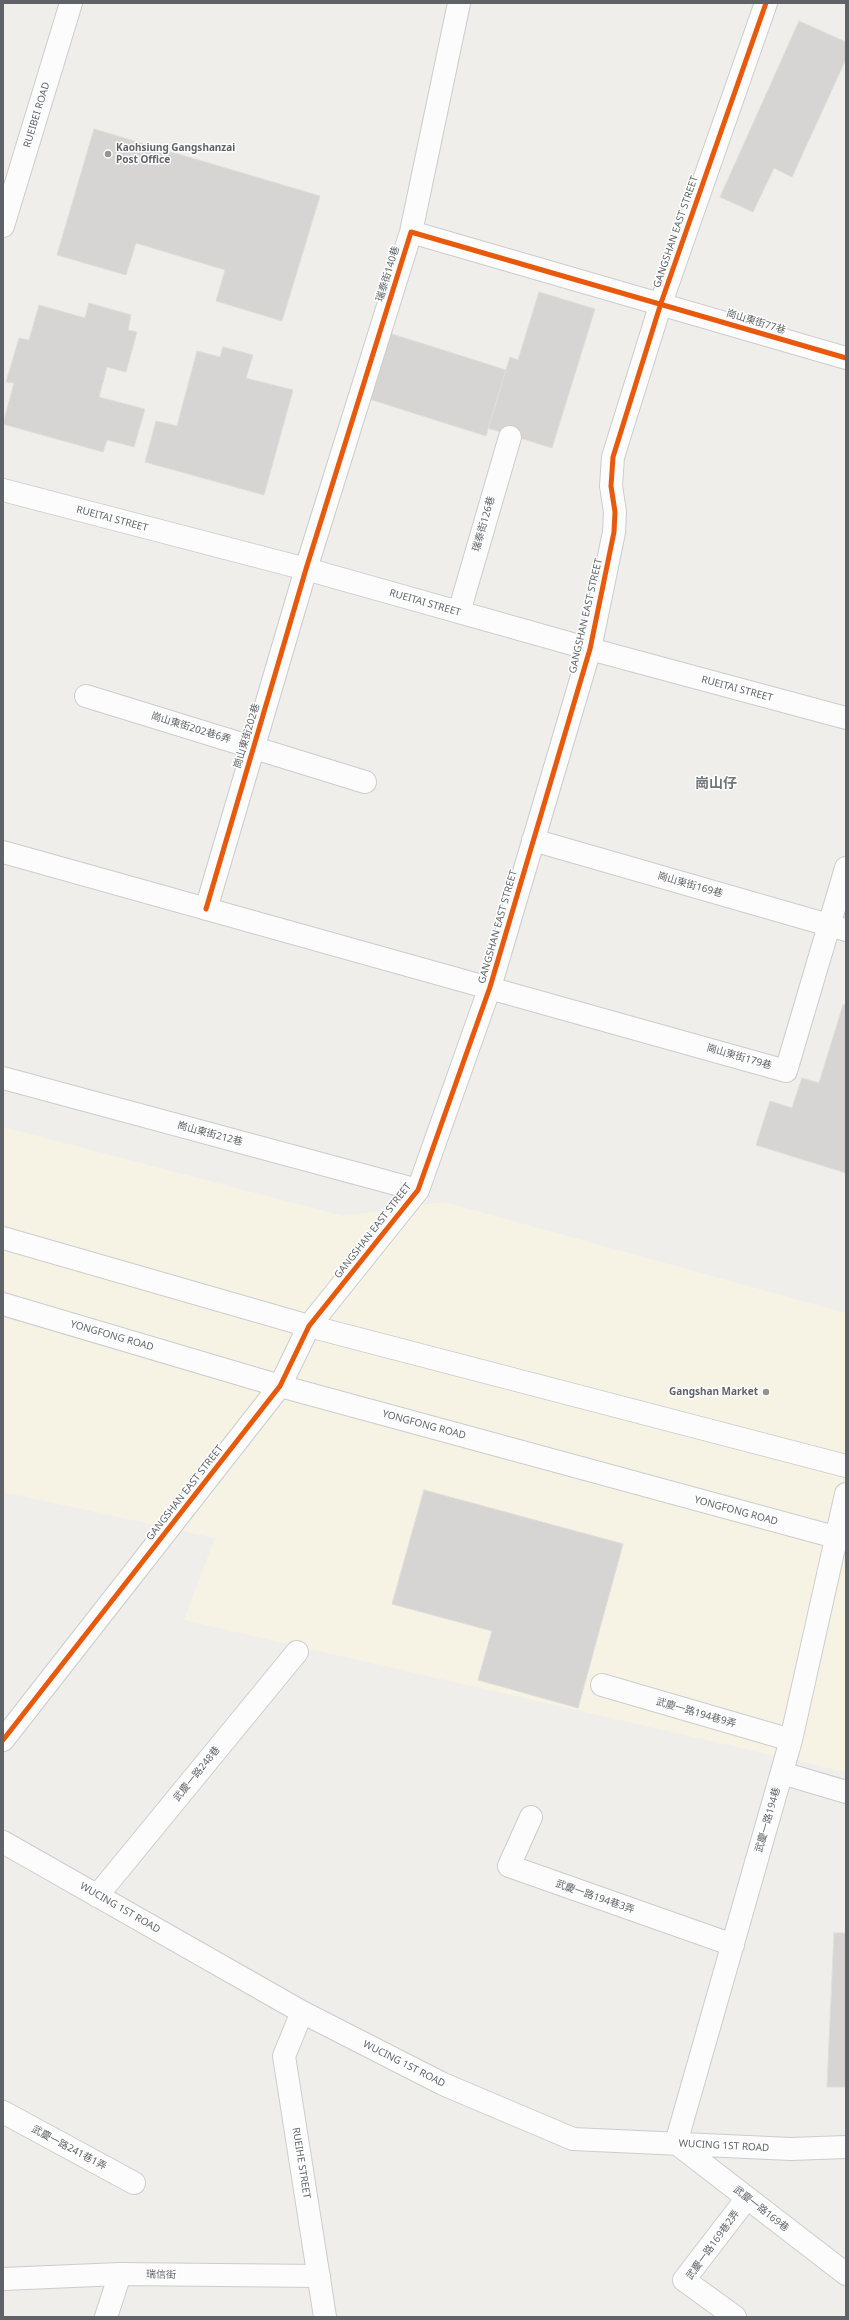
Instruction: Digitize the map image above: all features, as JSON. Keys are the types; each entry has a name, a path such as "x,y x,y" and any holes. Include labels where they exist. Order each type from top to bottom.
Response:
{"street":[{"name":"RUEIBEI ROAD","path":"3,226 71,3"},
{"name":"瑞泰街140巷","path":"306,569 411,232 459,3"},
{"name":"GANGSHAN EAST STREET","path":"3,1740 280,1386 309,1326 418,1190 490,987 590,649 614,532 615,512 611,486 613,457 661,303 766,3"},
{"path":"411,232 661,303"},
{"name":"崗山東街77巷","path":"661,303 846,358"},
{"name":"瑞泰街126巷","path":"459,612 510,437"},
{"name":"RUEITAI STREET","path":"3,490 306,569 590,649 846,718"},
{"name":"崗山東街202巷","path":"206,909 306,569"},
{"name":"崗山東街202巷6弄","path":"86,696 365,782"},
{"name":"崗山東街169巷","path":"533,840 838,928"},
{"path":"3,852 490,987"},
{"name":"崗山東街179巷","path":"490,987 786,1071 838,928 846,868"},
{"name":"崗山東街212巷","path":"3,1078 418,1190"},
{"path":"3,1238 309,1326 846,1466"},
{"name":"YONGFONG ROAD","path":"3,1304 280,1386 840,1539"},
{"name":"武慶一路194巷","path":"676,2143 791,1740 840,1539 846,1494"},
{"name":"武慶一路248巷","path":"97,1896 297,1652"},
{"name":"武慶一路194巷9弄","path":"602,1685 791,1740"},
{"path":"782,1773 846,1792"},
{"name":"武慶一路194巷3弄","path":"531,1817 509,1866 733,1945"},
{"name":"WUCING 1ST ROAD","path":"3,1842 302,2012 443,2084 573,2139 791,2149 846,2147"},
{"name":"RUEIHE STREET","path":"302,2012 284,2056 325,2317"},
{"name":"武慶一路241巷1弄","path":"3,2112 134,2183"},
{"name":"武慶一路169巷","path":"676,2143 846,2274"},
{"name":"武慶一路169巷2弄","path":"735,2317 684,2280 747,2198"},
{"path":"106,2317 120,2274"},
{"name":"瑞信街","path":"3,2279 120,2274 319,2276"}],"shaded area":[{"path":"3,1127 343,1216 444,1202 846,1313 846,1772 184,1620 215,1538 3,1492"}],"building":[{"path":"799,21 846,42 846,59 792,177 774,168 753,212 720,197"},
{"path":"94,129 320,196 282,321 216,301 225,270 136,243 126,275 57,255"},
{"path":"539,292 595,309 552,448 488,428 510,357 518,360"},
{"path":"89,303 131,315 128,330 137,332 126,372 107,367 99,397 145,409 134,447 107,440 103,452 3,424 14,383 6,382 19,338 29,340 39,305 85,318"},
{"path":"389,333 506,370 486,436 369,399"},
{"path":"223,347 253,355 246,378 293,390 264,495 145,462 156,421 177,426 197,351 220,357"},
{"path":"843,1005 846,1005 846,1173 756,1145 770,1101 792,1108 802,1078 819,1083"},
{"path":"424,1490 623,1544 578,1708 478,1680 492,1631 392,1604"},
{"path":"834,1933 846,1933 846,2087 827,2087"}],"cycle path":[{"path":"3,1740 280,1386 309,1326 418,1190 490,987 590,649 614,532 615,512 611,486 613,457 661,303 766,3"},
{"path":"206,909 306,569 411,232 846,358"}],"place":[{"name":"Kaohsiung Gangshanzai Post Office","path":"108,154"},
{"name":"Gangshan Market","path":"766,1392"}],"district":[{"name":"崗山仔","path":"716,784"}]}
